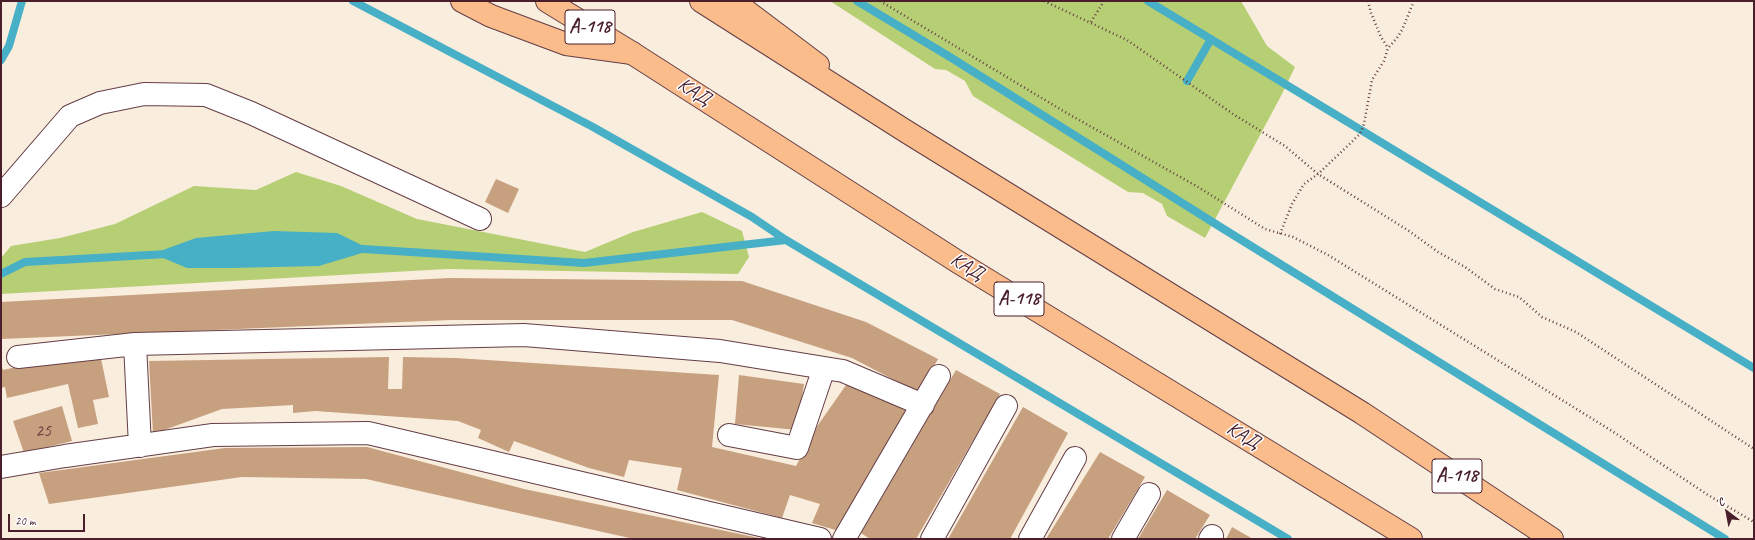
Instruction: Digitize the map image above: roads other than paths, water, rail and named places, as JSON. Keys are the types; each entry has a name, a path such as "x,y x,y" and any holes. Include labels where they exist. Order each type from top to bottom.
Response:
{"main road":[{"path":"462,1 491,16 566,44 632,53"},
{"name":"КАД","path":"547,1 632,53 964,266 1411,539"},
{"name":"А-118","path":"701,1 907,132 1362,413 1552,539"},
{"path":"733,1 907,132"}],"lane":[{"path":"1,196 70,116 100,103 144,94 206,95 251,113 480,219"},
{"path":"18,358 135,344 524,335 720,351 843,371 923,405"},
{"path":"135,344 140,446"},
{"path":"729,435 797,448 824,368"},
{"path":"844,539 939,376"},
{"path":"932,539 1006,406"},
{"path":"1,467 65,456 213,435 368,433 820,539"},
{"path":"1030,539 1075,458"},
{"path":"1123,539 1149,494"}],"water":[{"path":"274,231 337,233 372,250 319,266 187,268 156,255 163,250 196,238"}],"waterway":[{"path":"1,60 9,46 22,1"},
{"path":"353,1 593,127 752,217 786,240 1288,539"},
{"path":"857,1 950,57 1222,228 1725,539"},
{"path":"1148,1 1754,368"},
{"path":"1187,81 1211,39"},
{"path":"363,249 584,263 786,240"},
{"path":"1,274 25,262 167,254"}]}
